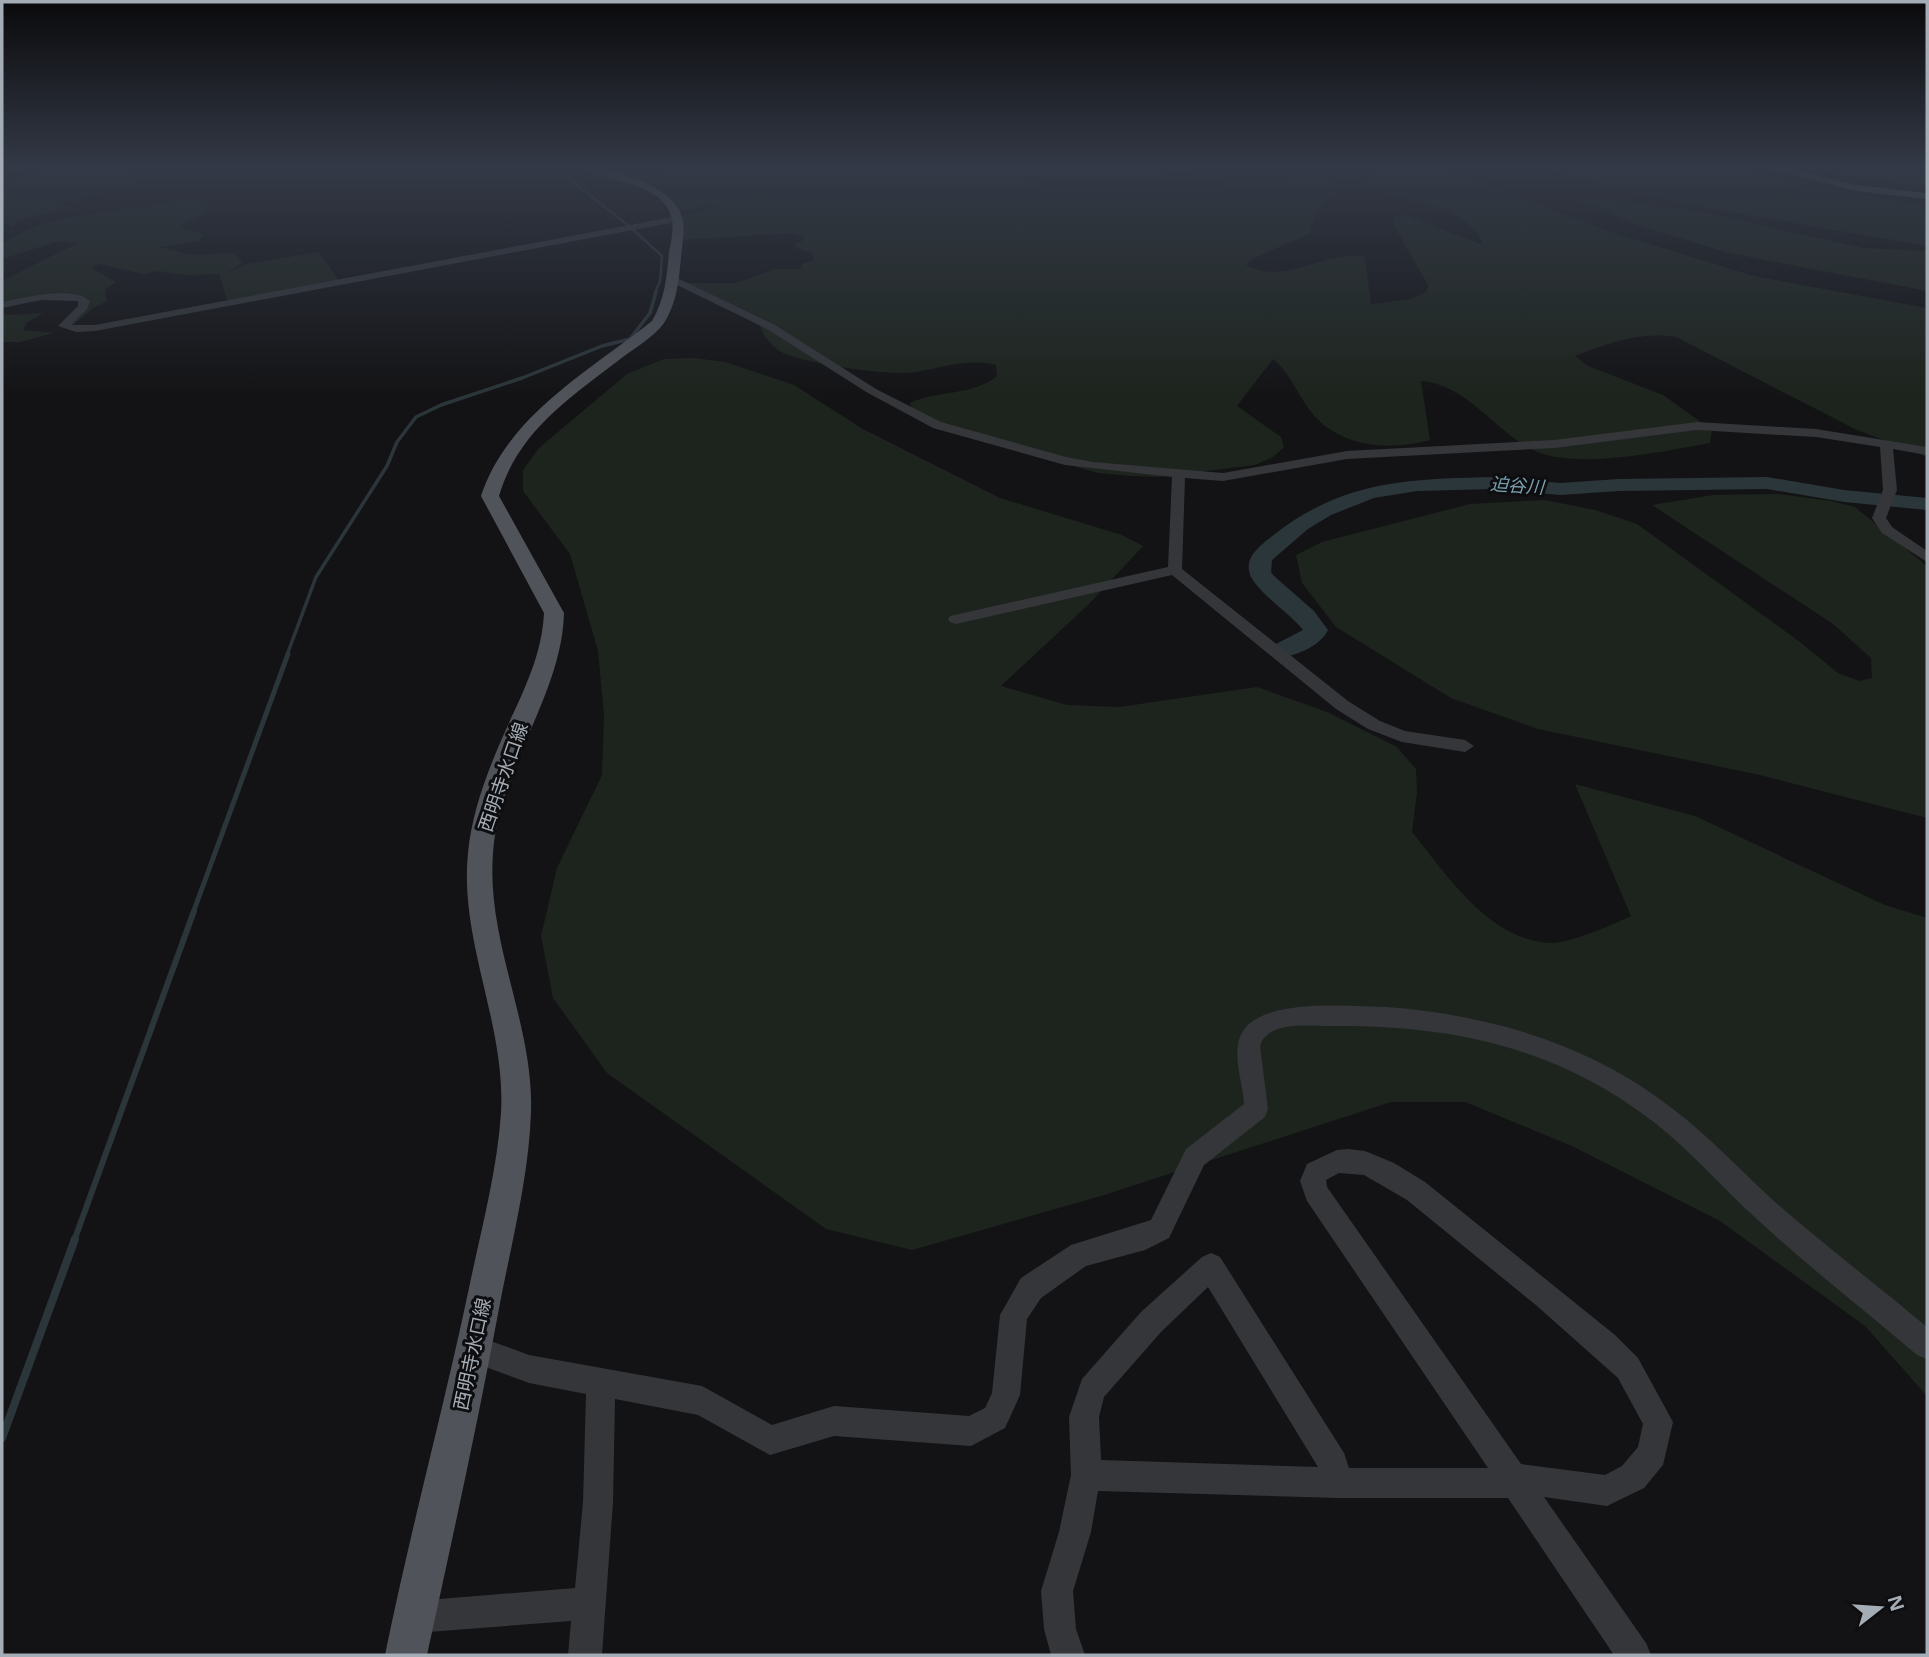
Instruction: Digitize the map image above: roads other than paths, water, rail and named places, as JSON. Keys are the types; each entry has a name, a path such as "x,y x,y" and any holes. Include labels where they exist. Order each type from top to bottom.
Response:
{"main road":[{"name":"西明寺水口線","path":"406,1655 474,1349 506,1190 516,1110 512,1049 481,902 479,856 484,824 513,739 546,666 555,632 554,613 494,504 491,496 493,479 525,433 568,393 657,323 664,312 674,280 676,244"}],"street":[{"path":"2,305 41,297 79,298 85,300 83,307 63,326 76,329 95,328 543,244"},
{"path":"674,280 771,327 872,391 937,425 1065,461 1179,475 1223,477 1347,455 1554,444 1697,426 1816,432 1927,452"},
{"path":"1886,443 1890,490 1879,518 1887,530 1927,558"},
{"path":"1175,570 1179,475"},
{"path":"956,619 1175,570"},
{"path":"1175,570 1342,705 1374,725 1402,736 1465,746"},
{"path":"474,1349 529,1368 702,1401 770,1440 834,1421 971,1432 995,1418 1006,1395 1014,1315 1031,1288 1080,1254 1145,1237 1160,1229 1195,1157 1256,1109 1249,1042 1257,1026 1284,1017 1385,1014 1421,1018 1529,1043 1554,1051 1607,1079 1663,1115 1778,1222 1927,1345"},
{"path":"1086,1475 1338,1483 1516,1482 1523,1479 1607,1491 1633,1477 1652,1454 1658,1422 1628,1368 1547,1296 1416,1191 1385,1171 1365,1163 1337,1162 1316,1172 1313,1181 1316,1192 1516,1482 1634,1655"},
{"path":"1068,1655 1060,1629 1057,1591 1074,1532 1086,1475 1084,1417 1092,1389 1151,1322 1211,1266 1333,1464 1338,1483"},
{"path":"585,1655 598,1502 601,1383"},
{"path":"415,1617 589,1603"}],"waterway":[{"path":"649,244 662,256 660,281 655,293"},
{"path":"287,655 316,577 387,466 397,442 416,417 441,405 522,378 602,346 630,339 650,313 656,292"},
{"name":"迫谷川","path":"1281,651 1316,630 1305,616 1266,581 1260,572 1261,559 1300,524 1323,510 1370,493 1417,485 1494,483 1560,489 1619,485 1767,483 1844,496 1927,504"},
{"path":"193,913 288,654"},
{"path":"74,1241 194,911"},
{"path":"2,1438 75,1239"}]}
